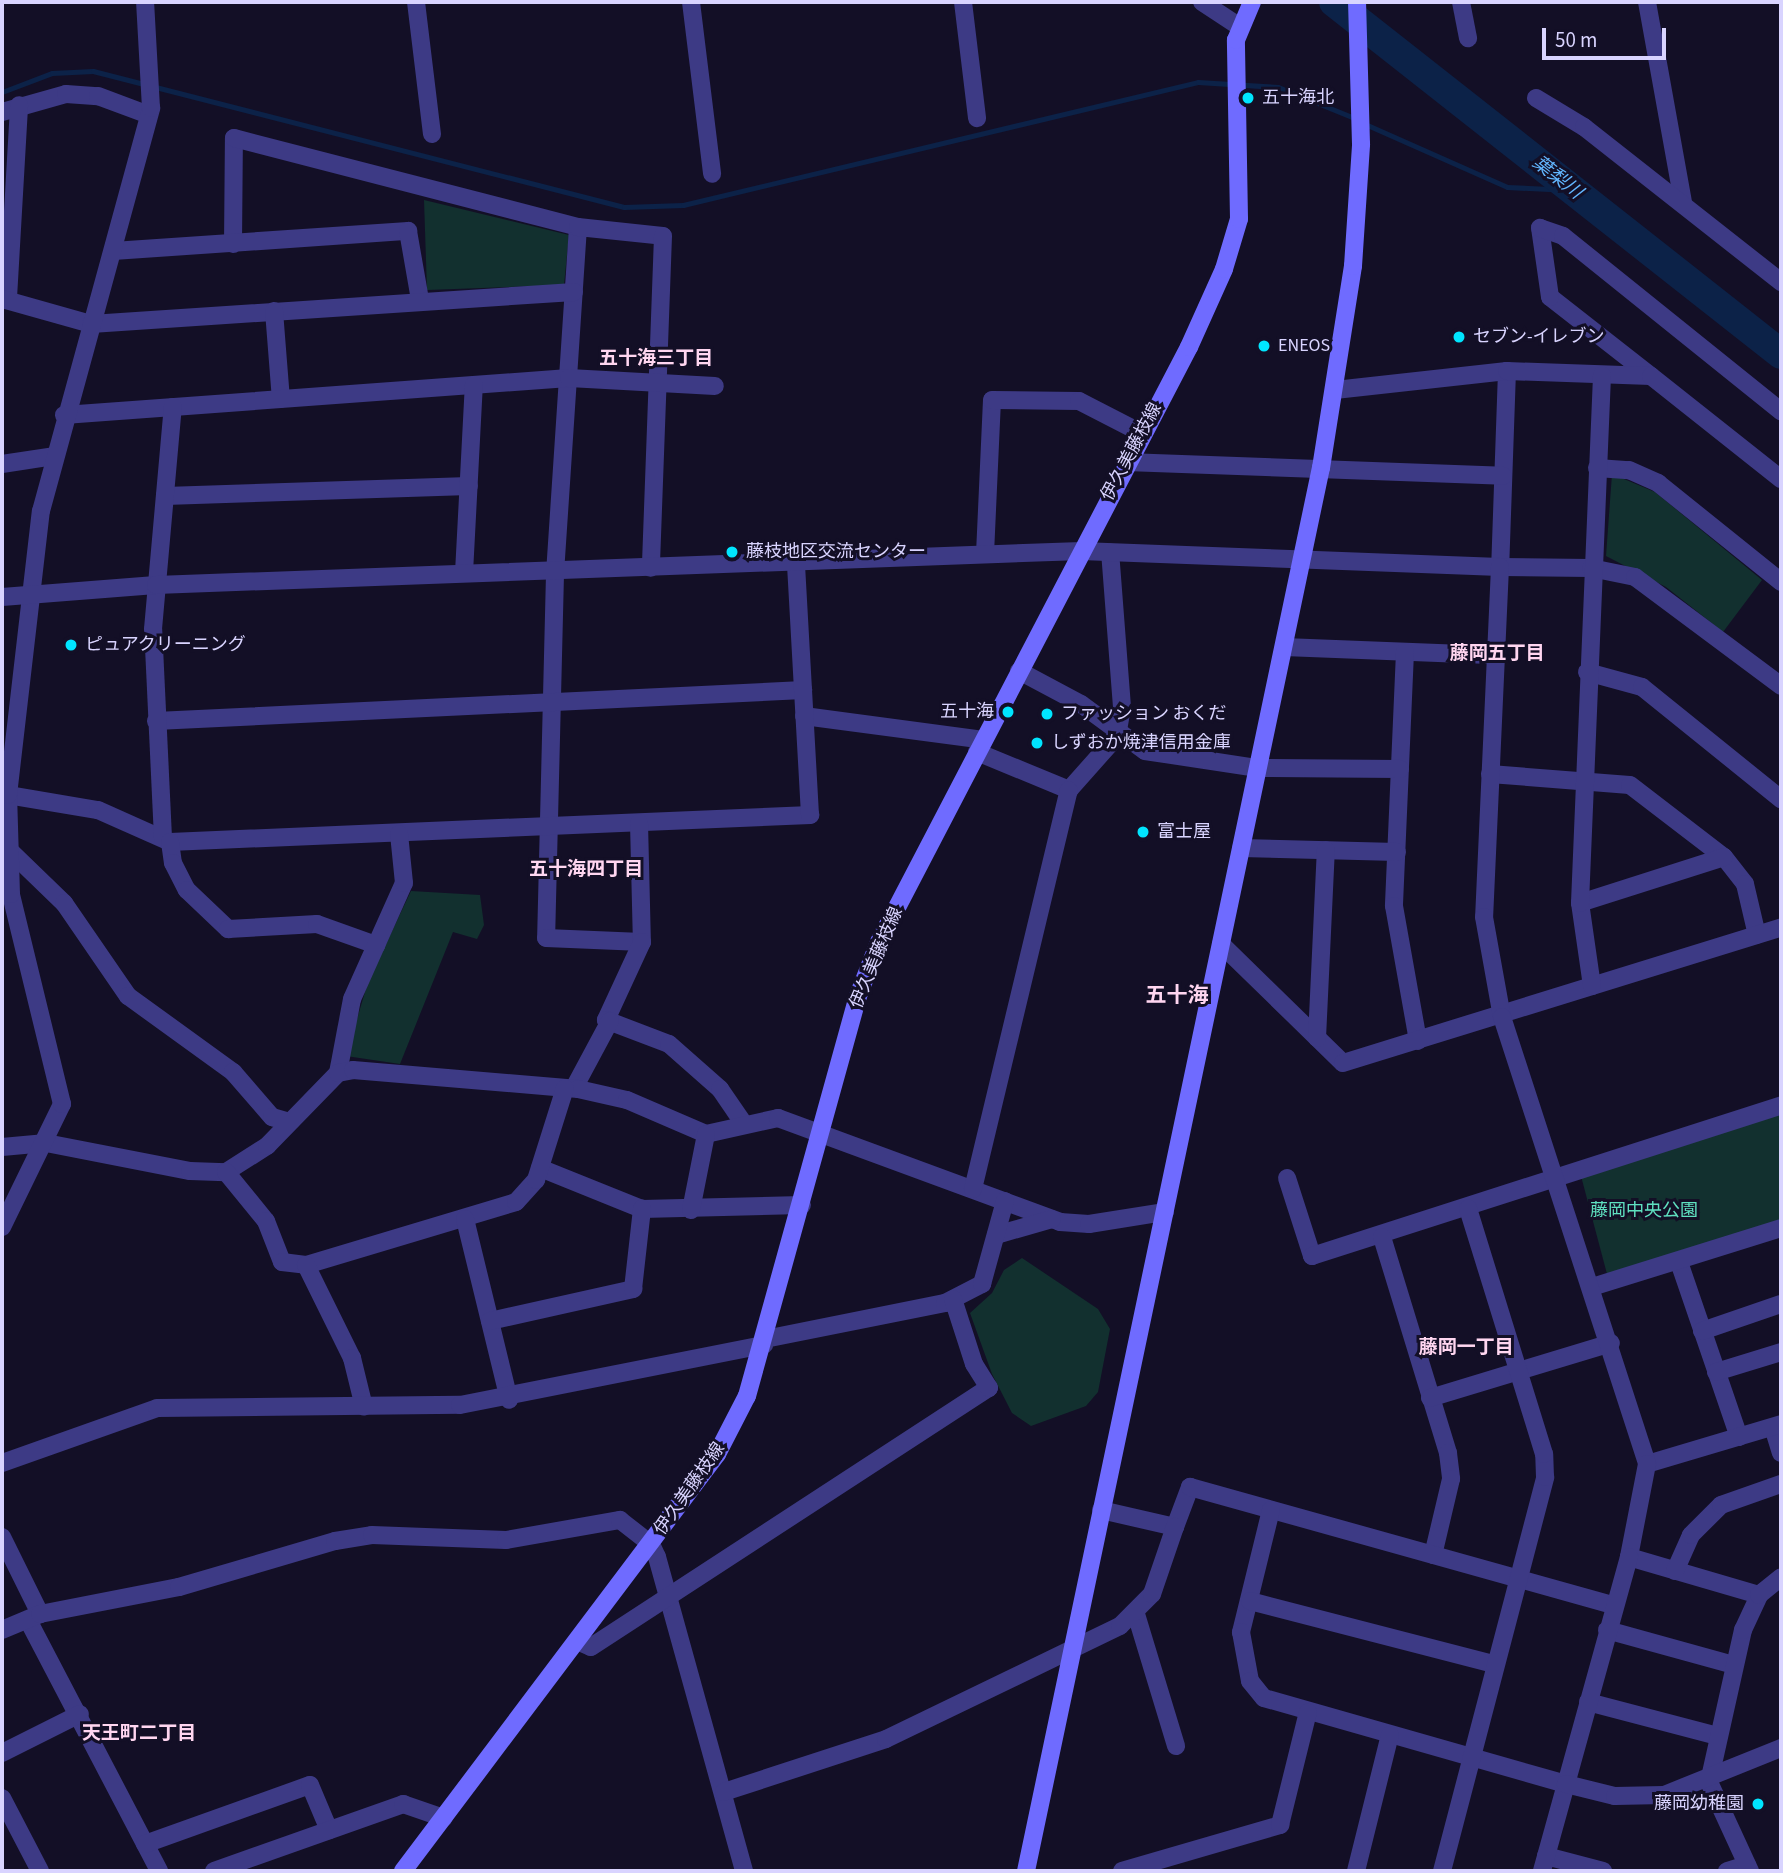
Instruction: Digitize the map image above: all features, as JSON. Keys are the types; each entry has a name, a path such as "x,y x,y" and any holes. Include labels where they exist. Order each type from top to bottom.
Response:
{"main road":[{"name":"伊久美藤枝線","path":"403,1871 717,1454 764,1342 822,1131 875,953 1141,433 1189,347 1235,237 1236,64 1240,27 1252,2"},
{"path":"1026,1871 1303,556 1335,390 1353,266 1361,144 1357,2"}],"street":[{"path":"2,1227 46,1143 62,1104 21,947 8,849 8,730 64,415 113,251 150,111 152,65 145,2"},
{"path":"416,2 432,134"},
{"path":"691,2 712,174"},
{"path":"963,2 977,118"},
{"path":"1202,2 1240,27"},
{"path":"1461,2 1468,38"},
{"path":"1647,2 1683,204"},
{"path":"2,112 19,105 66,94 98,96 150,111"},
{"path":"1536,98 1683,204 1781,282"},
{"path":"19,105 5,298 91,324 420,300 574,292"},
{"path":"233,244 234,138 578,227 663,236 651,569"},
{"path":"578,227 555,574 546,938 642,942"},
{"path":"1781,411 1563,236 1541,228 1550,297 1781,480"},
{"path":"113,251 408,231 420,300"},
{"path":"274,311 281,399"},
{"path":"1335,390 1507,371 1651,376"},
{"path":"1507,371 1484,917 1502,1017 1611,1343 1647,1464 1629,1557 1544,1863 1603,1871"},
{"path":"1592,986 1580,904 1591,568 1601,375"},
{"path":"64,415 569,378 715,386"},
{"path":"464,573 474,385"},
{"path":"985,554 992,400 1079,401 1141,433"},
{"path":"173,407 156,585 156,720 167,840 173,863 187,890 228,929 317,924 376,945"},
{"path":"2,464 55,456"},
{"path":"1126,462 1503,475"},
{"path":"1597,468 1629,470 1658,483 1781,582"},
{"path":"165,496 469,486"},
{"path":"2,597 33,592 156,585 464,573 555,574 1081,551 1303,556 1500,567 1591,568 1635,577 1665,595 1781,686"},
{"path":"973,1189 1069,790 1117,736 1122,696 1110,552"},
{"path":"8,795 98,810 167,840 399,834 810,815 796,562"},
{"path":"1284,647 1496,655"},
{"path":"1405,652 1397,852 1398,954 1418,1041"},
{"path":"1019,671 1081,704 1117,736 1173,757 1258,768 1400,769"},
{"path":"1587,672 1642,687 1781,799"},
{"path":"156,720 803,690"},
{"path":"804,716 980,746 1069,790"},
{"path":"1490,774 1584,779 1630,785 1724,857 1745,884 1757,935"},
{"path":"226,1172 266,1221 282,1262 306,1265 516,1202 540,1168 570,1088 610,1021 642,942 639,822"},
{"path":"2,1147 46,1143 190,1171 226,1172 247,1163 338,1073 352,999 404,883 399,834"},
{"path":"1241,848 1397,852"},
{"path":"8,849 86,930 128,996 233,1072 272,1117 289,1122"},
{"path":"1318,1038 1326,850"},
{"path":"1580,904 1724,857"},
{"path":"1221,944 1343,1063 1502,1017 1781,927"},
{"path":"610,1021 669,1044 720,1089 744,1124"},
{"path":"338,1073 570,1088 627,1100 706,1134 778,1118 822,1131 1052,1219 1089,1224 1166,1212"},
{"path":"1287,1178 1312,1256 1382,1237 1781,1105"},
{"path":"691,1210 706,1134"},
{"path":"540,1168 642,1209 691,1210 802,1205"},
{"path":"2,1463 157,1408 364,1407 509,1400 953,1299 982,1284 1005,1202"},
{"path":"490,1321 633,1289 642,1209"},
{"path":"1442,1871 1545,1477 1520,1370 1468,1209"},
{"path":"465,1219 509,1400"},
{"path":"996,1235 1052,1219"},
{"path":"1592,1287 1781,1228"},
{"path":"1382,1237 1451,1479 1433,1555"},
{"path":"1679,1262 1739,1437"},
{"path":"306,1265 352,1358 364,1407"},
{"path":"577,1641 591,1647 989,1388 974,1364 953,1299"},
{"path":"1702,1331 1781,1304"},
{"path":"1430,1398 1611,1343"},
{"path":"1716,1373 1781,1352"},
{"path":"1647,1464 1777,1425 1781,1453"},
{"path":"1675,1571 1691,1535 1721,1505 1781,1484"},
{"path":"724,1792 886,1739 1071,1654 1136,1614 1152,1594 1190,1487 1614,1605"},
{"path":"1101,1510 1175,1527"},
{"path":"1271,1510 1241,1632 1250,1681 1264,1698 1566,1784 1636,1798 1709,1782 1781,1748"},
{"path":"2,1630 34,1617 179,1587 372,1535 506,1540 620,1520 651,1544 724,1792 744,1871"},
{"path":"2,1537 34,1617 159,1871"},
{"path":"1629,1557 1759,1595"},
{"path":"1727,1871 1748,1868 1709,1782 1734,1665 1759,1595 1781,1577"},
{"path":"1250,1601 1494,1664"},
{"path":"1136,1614 1176,1746"},
{"path":"1607,1630 1734,1665"},
{"path":"1588,1702 1718,1736"},
{"path":"1122,1871 1280,1825 1308,1712"},
{"path":"2,1754 80,1714"},
{"path":"1356,1871 1390,1735"},
{"path":"145,1844 310,1785 329,1830"},
{"path":"2,1798 40,1871"},
{"path":"214,1871 403,1804 444,1818"}],"green space":[{"path":"424,200 569,235 564,285 427,290"},
{"path":"1612,474 1655,492 1762,580 1723,632 1666,587 1606,556"},
{"path":"411,891 480,895 484,925 477,939 453,932 400,1064 346,1056 368,982"},
{"name":"藤岡中央公園","path":"1781,1111 1781,1220 1607,1274 1581,1176"},
{"path":"1022,1258 1098,1309 1110,1329 1098,1392 1086,1406 1031,1426 1012,1413 992,1374 970,1313 992,1293 1004,1270"}],"waterway":[{"name":"葉梨川","path":"1334,2 1781,354"},
{"path":"2,92 52,73 93,71 624,207 683,205 1198,82 1278,87 1357,119"},
{"path":"1365,124 1507,187 1570,190"}],"place":[{"name":"五十海北","path":"1248,98"},
{"name":"セブン-イレブン","path":"1459,337"},
{"name":"ENEOS","path":"1264,346"},
{"name":"藤枝地区交流センター","path":"732,552"},
{"name":"ピュアクリーニング","path":"71,645"},
{"name":"五十海","path":"1008,712"},
{"name":"ファッション おくだ","path":"1047,714"},
{"name":"しずおか焼津信用金庫","path":"1037,743"},
{"name":"富士屋","path":"1143,832"},
{"name":"藤岡幼稚園","path":"1758,1804"}],"district":[{"name":"五十海三丁目","path":"656,359"},
{"name":"藤岡五丁目","path":"1497,654"},
{"name":"五十海四丁目","path":"586,870"},
{"name":"五十海","path":"1177,995"},
{"name":"藤岡一丁目","path":"1466,1348"},
{"name":"天王町二丁目","path":"139,1734"}]}
